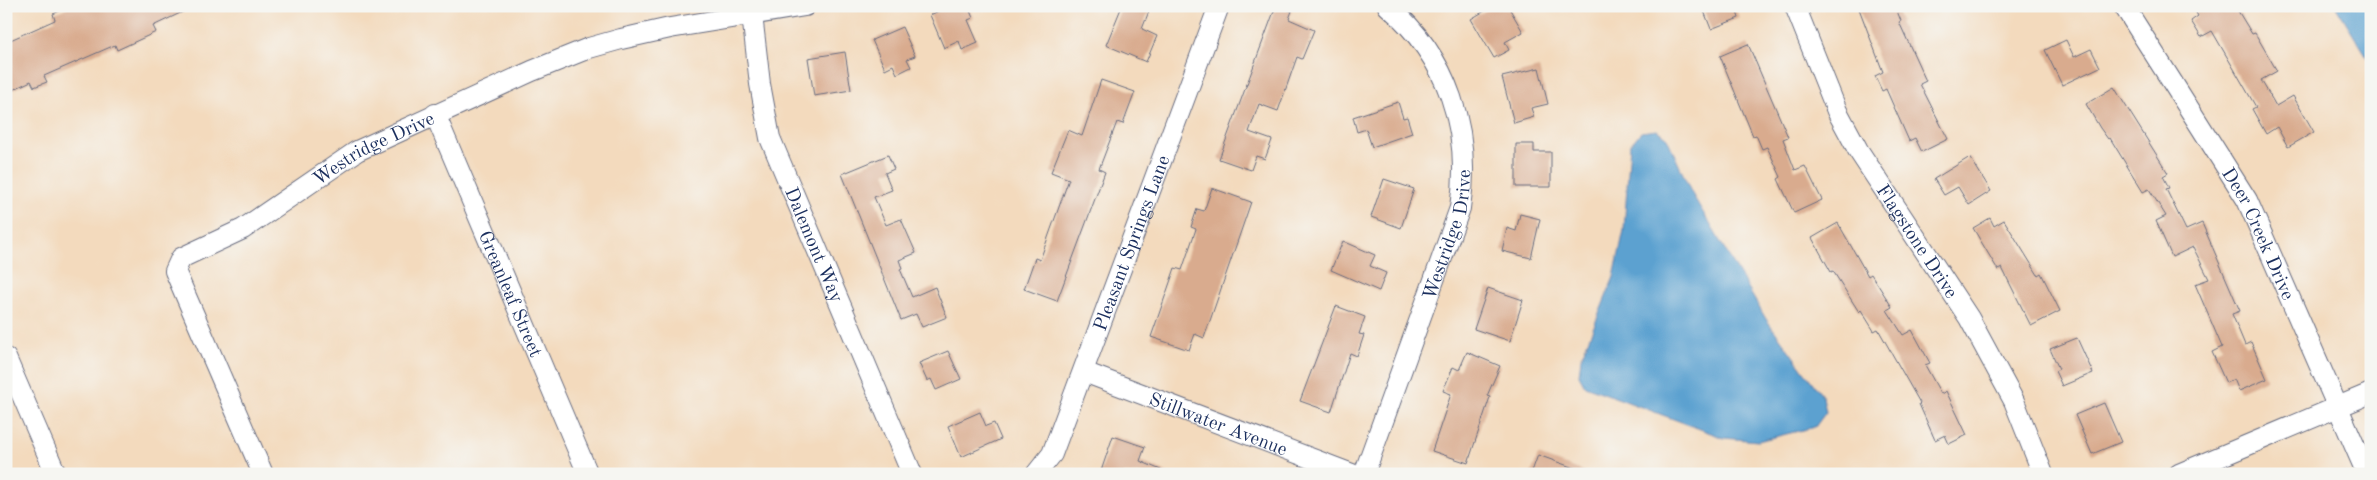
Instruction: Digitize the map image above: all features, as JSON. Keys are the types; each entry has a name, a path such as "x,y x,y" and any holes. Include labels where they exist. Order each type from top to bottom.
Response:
{"street":[{"name":"Westridge Drive","path":"263,474 175,271 181,258 243,230 356,151 589,48 751,11 805,6"},
{"name":"Pleasant Springs Lane","path":"1036,474 1052,454 1219,6"},
{"name":"Westridge Drive","path":"1364,474 1460,208 1464,181 1463,144 1442,70 1402,18 1388,6"},
{"name":"Flagstone Drive","path":"1795,6 1836,111 1858,150 1973,326 2014,401 2043,474"},
{"name":"Deer Creek Drive","path":"2124,6 2247,200 2367,474"},
{"name":"Dalemont Way","path":"751,11 760,84 770,138 912,474"},
{"name":"Greanleaf Street","path":"436,114 588,474"},
{"path":"6,358 56,474"},
{"name":"Stillwater Avenue","path":"1084,372 1352,474"},
{"path":"2179,474 2371,393"}],"water":[{"path":"2336,6 2371,6 2371,63"},
{"path":"1657,130 1667,138 1691,192 1766,319 1823,397 1826,412 1815,427 1758,441 1724,438 1585,386 1579,375 1581,358 1614,277 1624,230 1630,145 1641,132"}],"building":[{"path":"70,6 195,6 153,26 156,32 117,50 115,45 44,76 47,82 34,87 31,81 6,93 6,42 55,20 53,14"},
{"path":"950,6 968,6 973,18 968,20 978,43 962,50 959,41 944,48 930,15"},
{"path":"1122,6 1151,6 1142,29 1157,36 1146,62 1106,45"},
{"path":"1276,6 1292,11 1289,19 1314,30 1302,59 1297,57 1278,111 1259,104 1249,132 1272,140 1265,159 1256,156 1251,170 1219,159"},
{"path":"1493,6 1508,6 1523,32 1505,42 1509,50 1494,58 1471,19"},
{"path":"1702,6 1735,6 1739,18 1711,29"},
{"path":"1858,6 1895,6 1901,21 1899,22 1926,81 1920,84 1948,139 1922,152 1915,138 1909,141 1886,89 1882,91 1875,76 1883,72"},
{"path":"2192,6 2235,6 2252,34 2255,33 2277,71 2261,80 2276,106 2293,96 2314,132 2288,147 2277,127 2266,134 2252,109 2256,107 2212,31 2201,37 2191,21 2198,16"},
{"path":"902,27 915,56 907,59 911,67 897,74 893,65 885,69 872,40"},
{"path":"2066,40 2074,57 2091,49 2100,67 2062,85 2045,50"},
{"path":"1748,44 1788,137 1783,139 1795,170 1805,166 1822,200 1794,213 1778,179 1781,177 1767,147 1762,149 1756,135 1753,136 1720,56"},
{"path":"845,52 851,90 814,96 808,58"},
{"path":"1539,68 1548,104 1531,108 1534,117 1514,123 1502,77"},
{"path":"1101,80 1135,92 1123,124 1117,122 1099,169 1105,172 1057,301 1024,289 1035,258 1040,260 1069,179 1051,172 1068,130 1082,136"},
{"path":"2114,87 2168,173 2163,176 2169,188 2166,189 2186,230 2202,223 2240,311 2232,314 2245,345 2251,342 2267,379 2239,391 2234,379 2226,383 2212,352 2222,347 2195,284 2209,279 2193,247 2172,257 2156,221 2166,216 2149,189 2143,192 2110,138 2108,139 2100,128 2086,104"},
{"path":"1398,102 1403,118 1407,117 1412,133 1372,147 1366,129 1357,132 1353,117"},
{"path":"1516,144 1534,144 1534,152 1551,152 1551,187 1516,187"},
{"path":"888,155 894,169 885,173 892,190 874,197 886,225 901,219 916,253 899,260 902,268 900,269 912,297 935,287 947,317 922,327 916,314 901,320 842,174"},
{"path":"1970,157 1991,191 1969,205 1958,187 1944,195 1934,179"},
{"path":"1384,179 1414,189 1401,228 1371,217"},
{"path":"1212,188 1251,202 1204,338 1195,334 1189,350 1151,337 1175,268 1182,270 1196,229 1191,227 1197,209 1204,211"},
{"path":"1520,214 1540,219 1531,258 1502,251 1507,228 1516,231"},
{"path":"1990,218 1994,226 2004,220 2038,275 2041,273 2060,311 2031,326 2002,268 1998,270 1973,228"},
{"path":"1838,223 1868,276 1871,274 1892,307 1887,310 1903,335 1912,330 1930,363 1925,365 1941,394 1946,391 1967,435 1949,444 1945,435 1935,440 1920,403 1878,329 1874,331 1861,310 1859,312 1833,271 1831,272 1812,238"},
{"path":"1343,241 1375,255 1370,266 1386,273 1379,291 1331,270"},
{"path":"1488,288 1523,300 1510,341 1474,329"},
{"path":"1336,306 1365,317 1359,334 1364,335 1357,356 1350,353 1331,412 1300,401"},
{"path":"2077,338 2093,373 2062,386 2055,371 2059,369 2050,349"},
{"path":"948,351 961,379 936,390 931,379 927,381 919,363"},
{"path":"1467,352 1500,366 1487,396 1490,397 1468,463 1432,451 1451,394 1443,391 1453,367 1459,370"},
{"path":"2104,403 2121,442 2092,454 2075,415"},
{"path":"980,412 986,426 994,423 1001,439 961,457 948,426"},
{"path":"1113,436 1145,447 1140,461 1170,474 1100,474"},
{"path":"1538,455 1585,472 1585,474 1531,474"}]}
